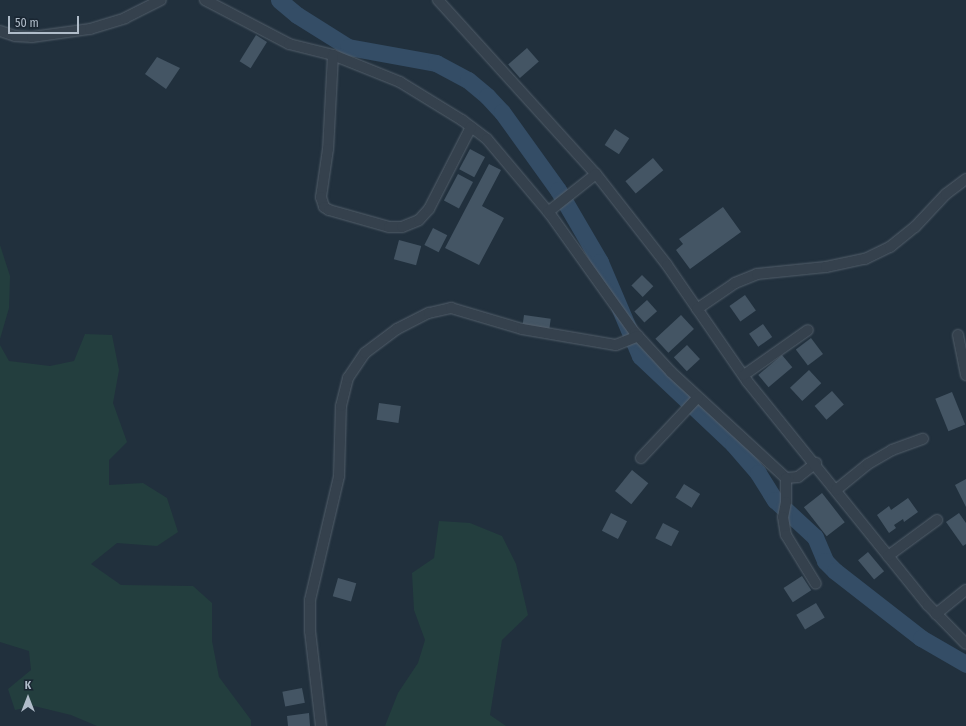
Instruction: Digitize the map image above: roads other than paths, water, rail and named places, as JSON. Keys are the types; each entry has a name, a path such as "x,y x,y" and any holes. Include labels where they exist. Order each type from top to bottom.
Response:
{"street":[{"path":"0,31 15,36 32,37 90,29 125,18 161,0"},
{"path":"204,0 289,44 333,55 400,82 471,127 487,139 548,212 638,336 698,397 786,478 786,502 783,517 786,535 816,584"},
{"path":"438,0 596,174 698,309 744,375 816,463 888,556 936,614 966,644"},
{"path":"333,55 328,149 321,197 324,207 329,210 389,227 402,227 419,220 429,209 471,127"},
{"path":"548,212 596,174"},
{"path":"698,309 735,283 757,274 783,269 826,267 865,259 890,247 915,227 946,194 966,179"},
{"path":"321,726 310,631 310,600 339,476 341,406 348,378 365,353 397,329 429,313 451,308 522,329 616,344 638,336"},
{"path":"744,375 808,330"},
{"path":"958,335 966,375"},
{"path":"641,458 698,397"},
{"path":"836,490 868,464 892,450 923,439"},
{"path":"786,478 798,477 816,463"},
{"path":"888,556 937,520"},
{"path":"936,614 966,590"}],"waterway":[{"path":"279,0 297,15 348,47 436,63 468,80 487,96 502,112 558,190 600,262 640,356 733,444 758,473 775,500 815,537 825,561 835,571 921,638 966,664"}]}
